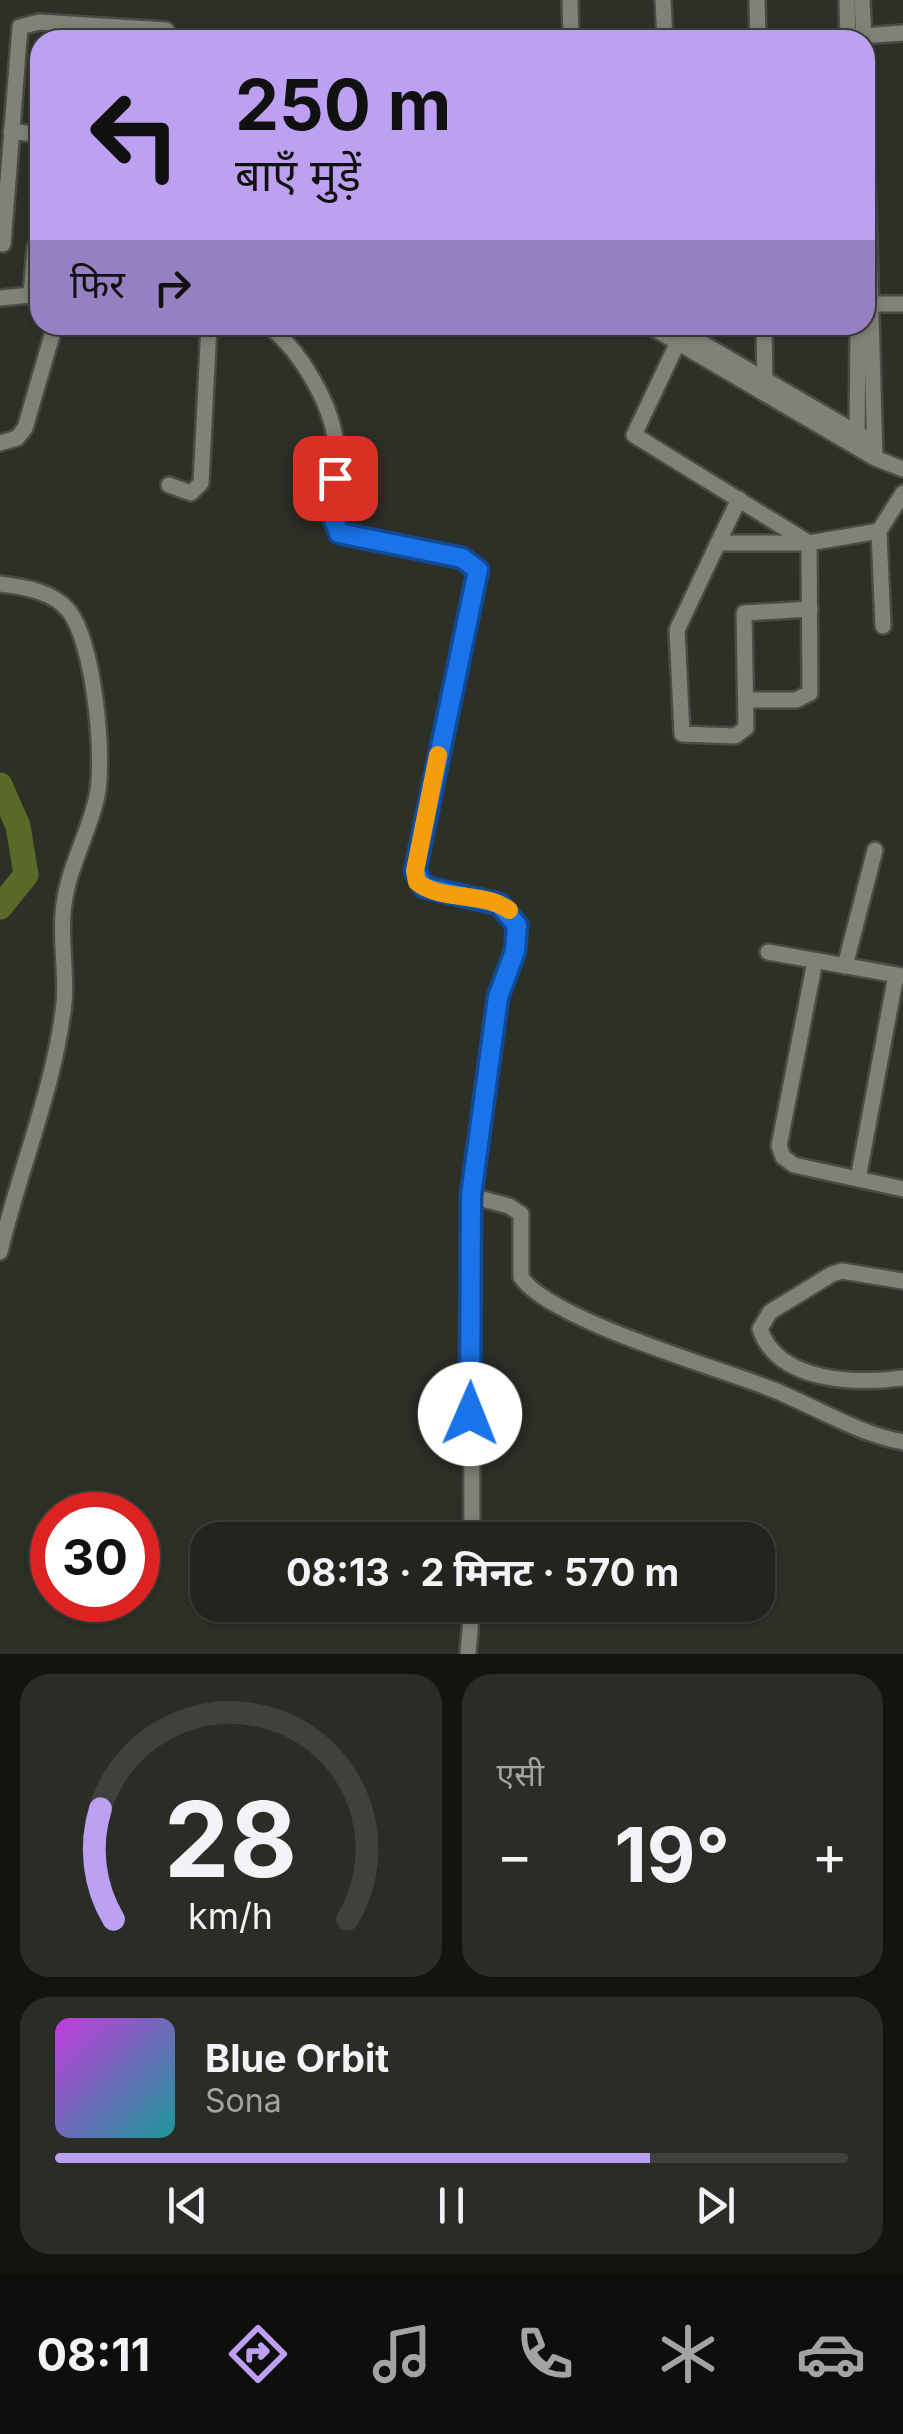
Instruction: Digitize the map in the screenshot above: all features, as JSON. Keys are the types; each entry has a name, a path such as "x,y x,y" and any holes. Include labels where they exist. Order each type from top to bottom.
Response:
{"street":[{"path":"570,0 571,30"},
{"path":"664,0 666,30"},
{"path":"758,0 758,30"},
{"path":"847,0 854,30"},
{"path":"857,30 862,0"},
{"path":"30,246 2,244 20,27 39,22 79,30"},
{"path":"875,36 903,33"},
{"path":"10,131 30,134"},
{"path":"0,298 30,300"},
{"path":"875,304 903,304"},
{"path":"0,443 17,438 25,428 51,335"},
{"path":"170,485 190,492 200,482 208,335"},
{"path":"276,335 302,366 325,406 336,444 331,510 339,533 462,558 478,570 415,871 424,887 499,904 517,925 515,951 498,997 471,1196 472,1522"},
{"path":"674,335 634,434 809,542"},
{"path":"684,335 903,469"},
{"path":"764,335 765,385"},
{"path":"857,440 858,335"},
{"path":"869,335 874,450"},
{"path":"883,626 879,531 903,493"},
{"path":"740,499 677,630 682,734 742,734 746,700 744,613 810,609"},
{"path":"718,542 809,542 879,531"},
{"path":"746,700 796,700 810,693 809,542"},
{"path":"0,584 28,588 68,611 100,726 103,763 96,800 68,878 63,910 64,1001 56,1052 0,1252"},
{"path":"844,966 875,850"},
{"path":"768,952 899,976 858,1180"},
{"path":"814,961 780,1146 783,1157 794,1165 903,1189"},
{"path":"471,1196 509,1206 521,1214 521,1277 534,1291 579,1316 777,1391 842,1424 903,1442"},
{"path":"903,1281 842,1271 832,1274 770,1312 760,1329 770,1349 788,1364 855,1382 903,1378"},
{"path":"468,1654 471,1622"}],"waterway":[{"path":"0,785 18,826 26,875 0,907"}],"slow traffic":[{"path":"438,755 415,871 417,882 436,891 499,904 509,910"}],"route":[{"path":"335,478 331,510 339,533 462,558 472,561 478,570 415,871 417,882 424,887 499,904 511,912 517,925 515,951 506,966 498,997 471,1196 470,1414"}]}
